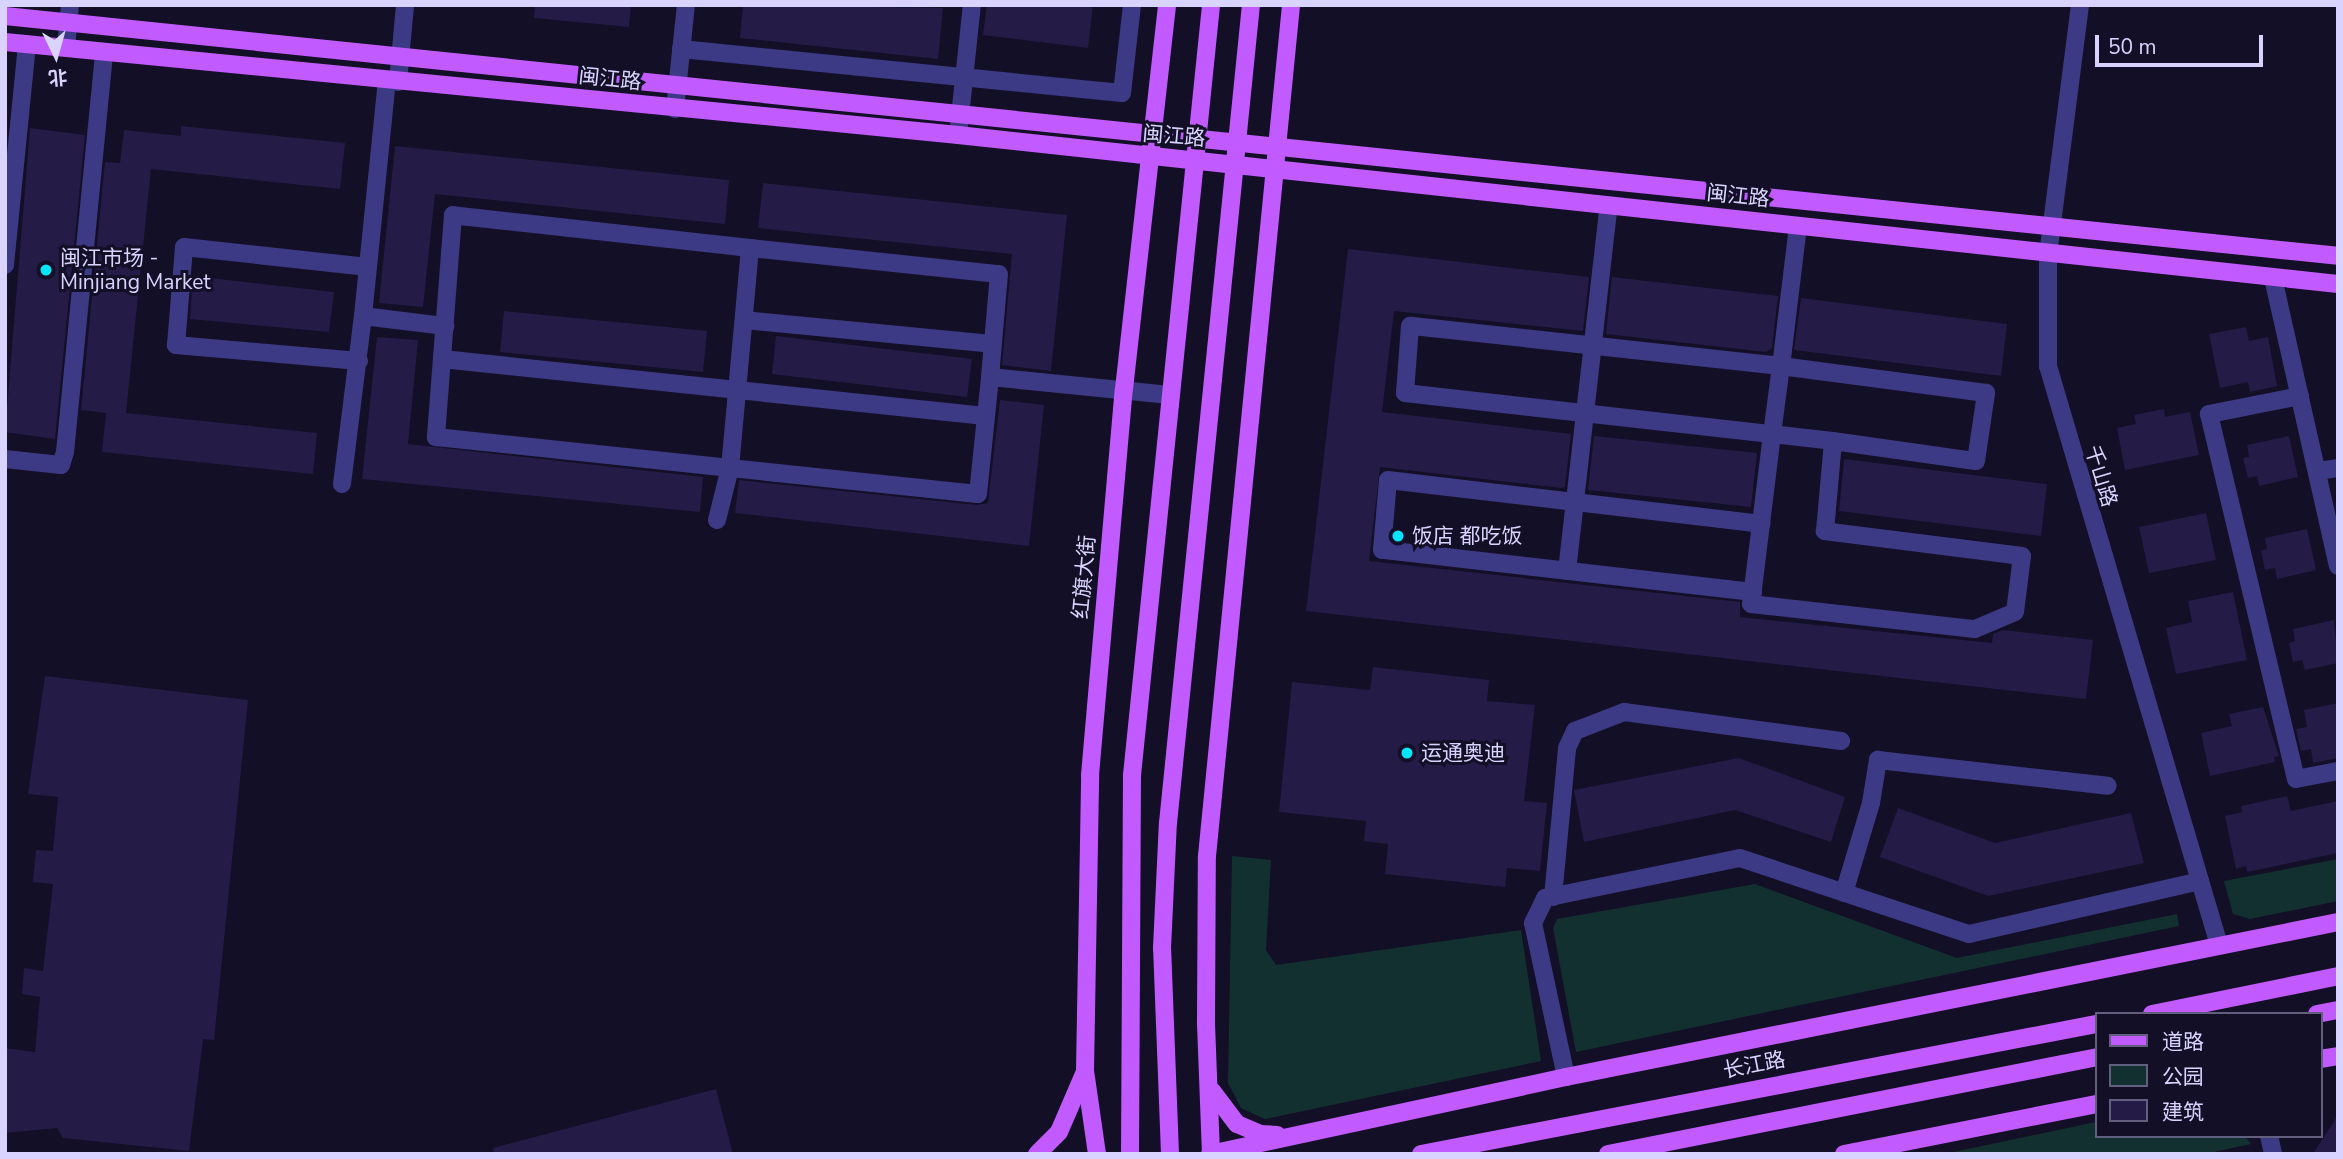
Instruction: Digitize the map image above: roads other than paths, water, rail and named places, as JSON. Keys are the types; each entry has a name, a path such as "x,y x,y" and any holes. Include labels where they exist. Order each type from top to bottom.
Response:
{"main road":[{"name":"红旗大街","path":"1097,1154 1085,1071 1090,775 1124,389 1167,5"},
{"path":"1130,1154 1132,775 1211,5"},
{"path":"1170,1154 1163,948 1168,823 1251,5"},
{"path":"1291,5 1207,856 1211,1154 1566,1077 2338,922"},
{"name":"闽江路","path":"5,16 69,14 401,56 2338,256"},
{"name":"闽江路","path":"5,42 958,135 2338,284"},
{"path":"2161,1012 2338,976"},
{"name":"长江路","path":"1421,1154 2094,1024"},
{"path":"1608,1154 2094,1057"},
{"path":"1037,1154 1069,1114 1085,1071"},
{"path":"1209,1084 1227,1116 1248,1130 1312,1133"},
{"path":"1844,1154 2094,1104"}],"street":[{"path":"342,484 393,81 401,56 405,5"},
{"path":"674,109 685,5"},
{"path":"958,135 972,5"},
{"path":"681,49 1122,93 1132,5"},
{"name":"千山路","path":"2080,5 2048,254 2048,366 2063,426 2218,945"},
{"path":"66,48 69,14"},
{"path":"5,265 27,44"},
{"path":"5,459 61,465 65,452 104,52"},
{"path":"1567,571 1609,205"},
{"path":"453,215 999,274 978,494 436,437 444,326 453,215"},
{"path":"1798,226 1751,604 1975,629 2015,611 2022,556 1825,531 1833,441"},
{"path":"359,361 176,345 184,247 368,267"},
{"path":"717,520 730,468 750,248"},
{"path":"2273,278 2338,566"},
{"path":"363,316 444,326"},
{"path":"744,320 992,344"},
{"path":"1410,326 1781,366 1986,393 1976,461 1772,433 1405,393 1410,326"},
{"path":"442,359 985,416"},
{"path":"990,377 1170,395"},
{"path":"2300,396 2209,414 2296,779 2338,771"},
{"path":"2317,471 2338,468"},
{"path":"1753,592 1382,550 1388,480 1761,524"},
{"path":"1553,897 1567,748 1574,731 1624,712 1841,741"},
{"path":"1843,893 1871,803 1878,761 2108,786"},
{"path":"1566,1077 1533,923 1545,898 1740,859 1969,934 2200,881"}],"place":[{"name":"闽江市场 - Minjiang Market","path":"46,270"},
{"name":"饭店 都吃饭","path":"1398,536"},
{"name":"运通奥迪","path":"1407,753"}]}
